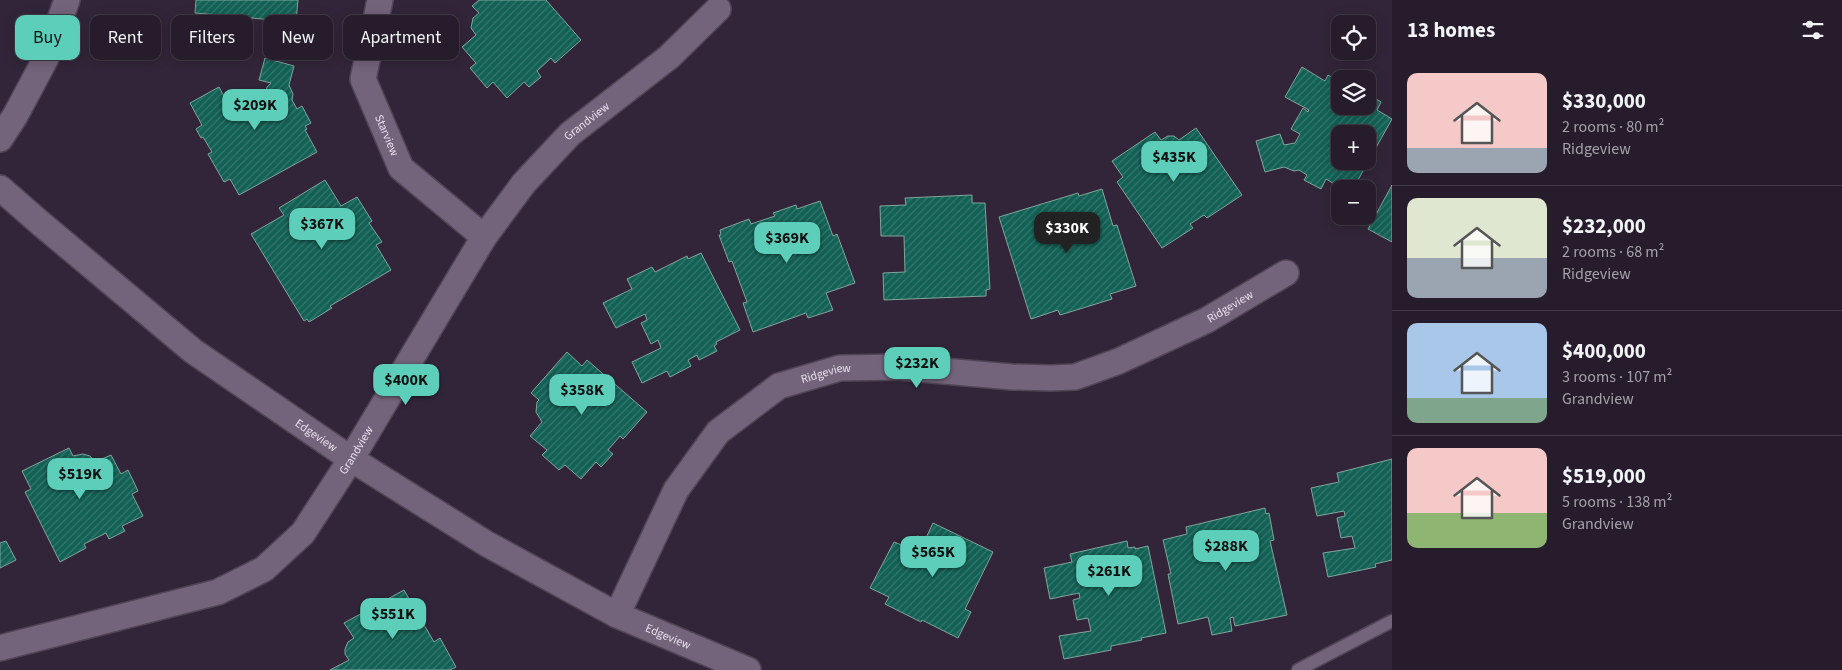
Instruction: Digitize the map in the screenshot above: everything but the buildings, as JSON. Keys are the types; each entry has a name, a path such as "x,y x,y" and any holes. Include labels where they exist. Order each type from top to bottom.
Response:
{"street":[{"path":"0,139 15,116 46,58 67,0"},
{"name":"Starview","path":"380,0 363,79 401,168 484,237"},
{"name":"Grandview","path":"0,648 218,592 264,570 303,533 351,459 484,237 524,184 570,134 669,56 718,9"},
{"name":"Edgeview","path":"0,188 193,351 351,459 486,544 617,615 748,670"},
{"name":"Ridgeview","path":"617,615 676,490 718,432 779,386 840,368 898,368 1012,377 1051,378 1074,376 1119,361 1207,320 1286,273"}],"lane":[{"path":"1298,670 1392,621"}]}
